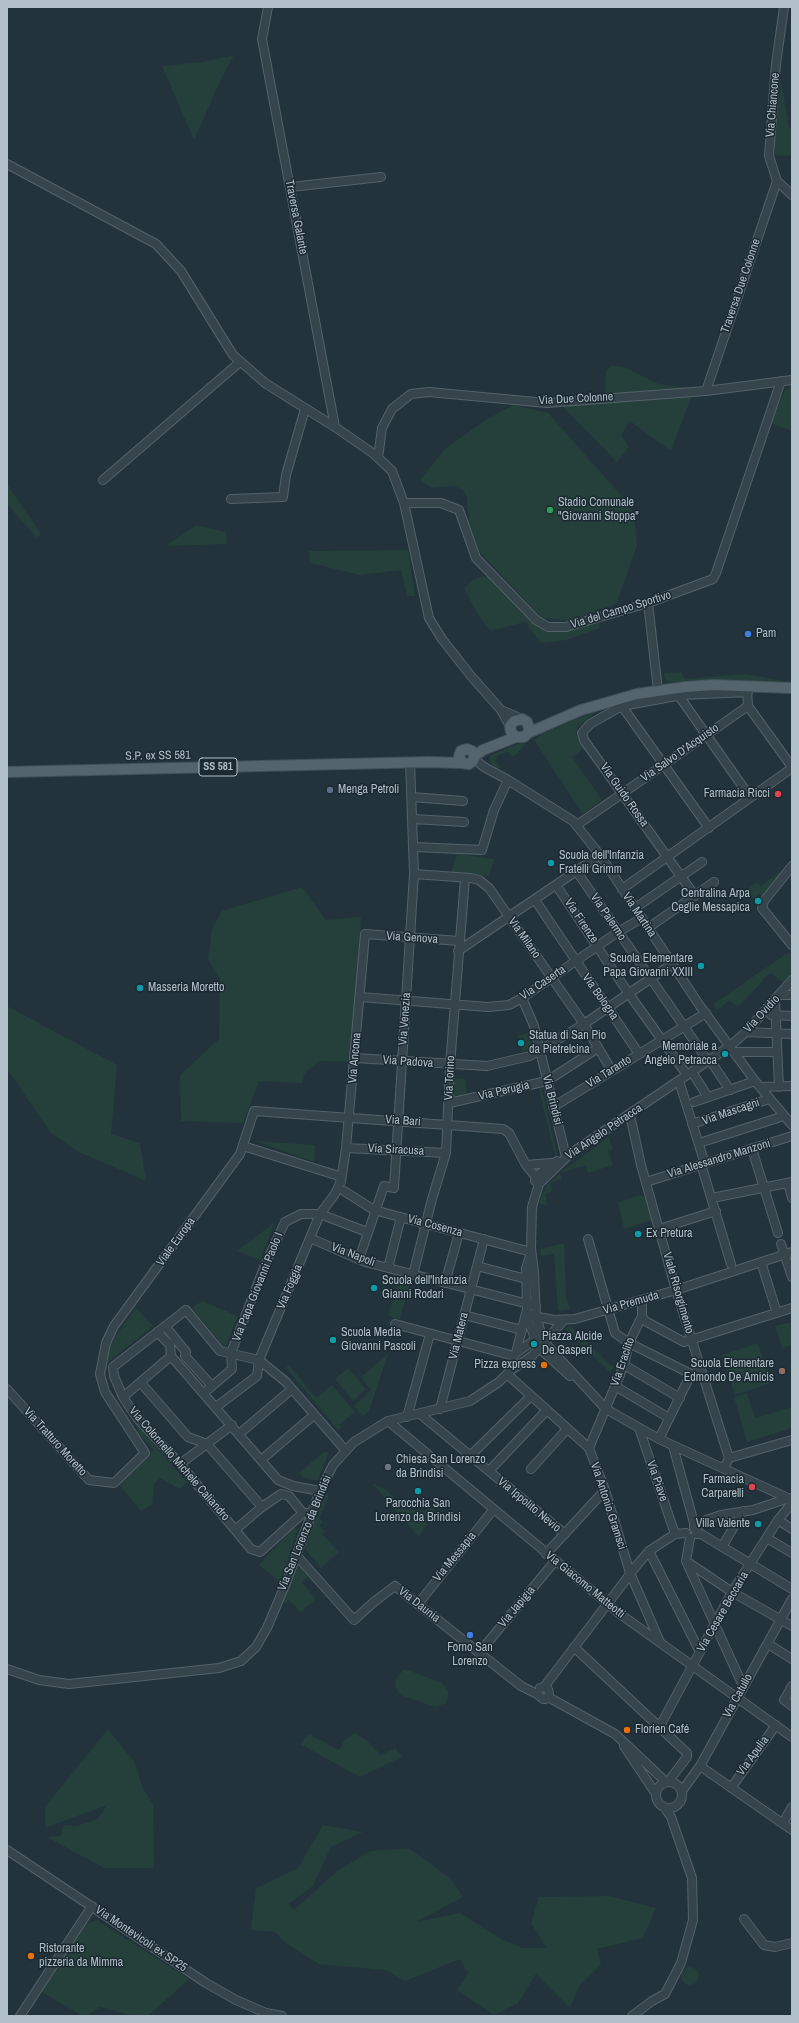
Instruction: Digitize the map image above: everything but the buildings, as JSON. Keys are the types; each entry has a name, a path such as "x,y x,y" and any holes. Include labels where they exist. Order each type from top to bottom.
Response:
{"main road":[{"path":"512,731 524,737 528,733 581,710 620,703 658,690 713,685 748,689 792,688"},
{"path":"469,757 483,750 512,731 514,721 524,720 552,722"},
{"path":"524,720 529,728 528,733"},
{"name":"S.P. ex SS 581","path":"7,772 429,762 469,757"}],"street":[{"name":"Traversa Galante","path":"268,7 262,39 335,427"},
{"name":"Via Chiancone","path":"784,7 776,64 769,156 777,181 792,195"},
{"path":"7,164 156,244 181,271 221,338 240,362 265,383 335,427 378,458 392,471 404,504 429,618 442,639 471,676 501,710 512,731"},
{"path":"291,187 381,177"},
{"name":"Traversa Due Colonne","path":"706,391 777,181"},
{"path":"103,480 240,362"},
{"name":"Via Due Colonne","path":"378,458 382,428 385,422 392,409 411,394 429,392 547,403 706,391 792,380"},
{"name":"Via del Campo Sportivo","path":"404,504 441,503 459,510 476,558 536,620 548,627 566,627 648,603 705,583 712,579 716,573 781,381"},
{"path":"231,499 283,497 286,475 305,409"},
{"path":"648,603 658,690"},
{"path":"622,889 709,828 792,767 748,706 748,689 620,703 709,828"},
{"path":"679,696 750,797"},
{"name":"Via Guido Rossa","path":"620,703 590,724 582,733 584,740 695,896"},
{"name":"Via Salvo D'Acquisto","path":"577,826 748,706"},
{"path":"501,710 524,720"},
{"name":"Via Martina","path":"469,757 573,821 600,855 672,964 757,1084 792,1125"},
{"name":"Via Venezia","path":"359,1259 374,1210 384,1186 394,1188 414,874 410,762"},
{"path":"414,847 482,850 494,810 508,780"},
{"path":"412,797 463,801"},
{"path":"413,819 464,822"},
{"path":"458,951 577,872 600,855"},
{"path":"635,908 702,862"},
{"path":"792,866 764,901 762,908 792,945"},
{"name":"Via Palermo","path":"577,872 650,979 730,1090"},
{"name":"Via Milano","path":"414,874 479,880 489,888 584,1024 612,1070"},
{"name":"Via Torino","path":"413,1275 446,1153 450,1065 458,951 466,878"},
{"path":"648,928 714,882"},
{"name":"Via Firenze","path":"556,885 629,994 662,1040 708,1097"},
{"name":"Via Bologna","path":"534,900 639,1054"},
{"name":"Via Caserta","path":"360,997 488,1007 509,1004 522,998 618,932 642,918"},
{"name":"Via Genova","path":"365,934 459,941"},
{"name":"Via Ancona","path":"341,1181 346,1148 355,1058 365,934"},
{"name":"Via Padova","path":"355,1058 450,1065 487,1066 530,1056 584,1024 672,964"},
{"name":"Via Ovidio","path":"733,1049 761,1014 792,980"},
{"path":"779,1086 775,1015 778,997 792,995"},
{"name":"Via Brindisi","path":"522,998 534,1026 553,1107 568,1156"},
{"name":"Via Taranto","path":"553,1107 706,1013"},
{"path":"761,1014 792,1016"},
{"path":"746,1032 792,1034"},
{"name":"Via Perugia","path":"449,1103 547,1081 598,1048"},
{"path":"733,1049 777,1052"},
{"name":"Via Angelo Petracca","path":"531,1252 533,1202 538,1180 568,1156 678,1081 709,1061 733,1049"},
{"path":"678,1081 699,1143 712,1198 731,1264"},
{"path":"694,1102 730,1090 757,1084 792,1086"},
{"name":"Via Mascagni","path":"692,1124 769,1099"},
{"name":"Via Bari","path":"254,1111 398,1120 503,1129 509,1133 528,1167"},
{"name":"Viale Europa","path":"128,1426 105,1392 100,1374 106,1342 114,1326 240,1154 254,1111"},
{"name":"Viale Risorgimento","path":"630,1115 646,1182 676,1290 729,1458"},
{"path":"699,1143 784,1116"},
{"name":"Via Alessandro Manzoni","path":"646,1182 752,1150 792,1136"},
{"path":"243,1146 339,1176 344,1191 335,1194"},
{"name":"Via Siracusa","path":"346,1148 446,1153"},
{"path":"752,1150 765,1187 778,1233"},
{"path":"556,1162 538,1180 528,1167 556,1162 568,1156"},
{"name":"Via Foggia","path":"216,1407 257,1376 259,1360 320,1214 335,1194 341,1181"},
{"path":"712,1198 790,1182 792,1198"},
{"name":"Via Cosenza","path":"344,1191 374,1210 531,1252"},
{"path":"659,1229 716,1211"},
{"name":"Via Papa Giovanni Paolo I","path":"212,1386 232,1370 231,1353 265,1266 285,1222 301,1214 320,1214"},
{"path":"320,1214 367,1232"},
{"path":"388,1268 401,1217"},
{"path":"445,1283 459,1232"},
{"name":"Via Napoli","path":"310,1238 359,1259 470,1290 531,1311"},
{"path":"588,1238 615,1333 629,1343 692,1374 701,1371"},
{"name":"Via Matera","path":"440,1409 484,1239"},
{"path":"781,1244 788,1253 792,1277"},
{"path":"531,1252 526,1268 526,1279 531,1311 541,1345"},
{"path":"531,1252 533,1259 531,1311 529,1323 536,1339 541,1345 562,1361 578,1381 606,1410 674,1446 791,1500"},
{"name":"Via Premuda","path":"531,1311 563,1321 676,1290 788,1253"},
{"path":"761,1262 777,1313"},
{"path":"477,1266 526,1279"},
{"path":"642,1300 642,1316 645,1321 684,1342 792,1308"},
{"path":"320,1491 282,1482 261,1460 171,1356 170,1345 157,1332 186,1310 220,1351 259,1360 292,1389 346,1451"},
{"path":"509,1372 522,1330 531,1311"},
{"path":"464,1315 522,1330"},
{"name":"Via Eraclito","path":"589,1448 624,1365 629,1343 642,1316"},
{"path":"541,1345 563,1321"},
{"path":"395,1324 457,1342 515,1354 536,1339"},
{"path":"165,1326 186,1352 185,1356 212,1386 204,1393"},
{"name":"Via Colonnello Michele Caliandro","path":"157,1332 113,1367 114,1376 123,1397 137,1418 180,1464 251,1549 260,1552 302,1513"},
{"path":"407,1417 430,1334"},
{"name":"Via San Lorenzo da Brindisi","path":"7,1669 39,1680 69,1684 219,1668 241,1661 256,1647 267,1628 320,1491 333,1465 354,1442 388,1421 470,1401 520,1365 541,1345"},
{"path":"123,1397 171,1356"},
{"path":"624,1365 680,1398"},
{"name":"Via Antonio Gramsci","path":"509,1372 531,1396 589,1448 605,1490 630,1573 661,1643"},
{"path":"660,1439 669,1418 692,1374"},
{"path":"141,1383 188,1437 207,1444 262,1507"},
{"path":"615,1386 669,1418"},
{"name":"Via Tratturo Moretto","path":"7,1389 89,1480 114,1483 145,1452 128,1426"},
{"path":"239,1434 292,1389"},
{"path":"470,1456 531,1396"},
{"path":"489,1471 547,1410"},
{"name":"Via Ippolito Nevio","path":"420,1414 565,1534"},
{"path":"261,1460 314,1415"},
{"path":"128,1426 137,1418"},
{"name":"Via Giacomo Matteotti","path":"388,1421 607,1604 792,1737"},
{"path":"180,1464 232,1425"},
{"name":"Via Piave","path":"639,1428 675,1534"},
{"path":"531,1469 567,1429"},
{"path":"724,1468 729,1458 792,1440"},
{"path":"674,1446 694,1524 694,1533 686,1561 743,1686"},
{"path":"546,1554 605,1490"},
{"path":"235,1530 262,1507 281,1494 289,1496 302,1513 312,1514"},
{"path":"694,1533 706,1520 714,1517 753,1510 791,1500"},
{"name":"Via Cesare Beccaria","path":"660,1726 732,1592 751,1565 791,1500"},
{"name":"Via Messapia","path":"418,1604 493,1510"},
{"path":"722,1547 743,1511"},
{"path":"778,1520 792,1529"},
{"path":"672,1821 676,1806 681,1800 682,1791 677,1785 667,1782 615,1734 548,1697 543,1699 537,1694 539,1689 544,1687 630,1573 649,1552 675,1534 694,1533 722,1547 792,1589"},
{"path":"767,1538 792,1553"},
{"path":"649,1552 700,1652"},
{"name":"Via Daunia","path":"296,1555 354,1620 375,1601 395,1586 521,1686 537,1694"},
{"name":"Via Japigia","path":"479,1653 556,1561"},
{"path":"686,1561 732,1592 792,1626"},
{"name":"Via Catullo","path":"682,1791 700,1766 792,1599"},
{"path":"768,1644 792,1659"},
{"path":"574,1647 660,1726 687,1753 687,1757 667,1782 660,1786 656,1794"},
{"path":"792,1686 784,1700 792,1706"},
{"path":"544,1687 549,1692 548,1697"},
{"name":"Via Apulia","path":"731,1788 776,1725"},
{"path":"615,1734 656,1794 658,1801 664,1807 672,1821 692,1878 693,1920 681,1963 665,1994 652,2001 632,2016"},
{"path":"700,1766 792,1830"},
{"path":"664,1807 676,1806"},
{"path":"783,1823 792,1807"},
{"name":"Via Montevicoli ex SP25","path":"7,1850 206,1983 236,2000 266,2013 282,2016"},
{"path":"20,2016 92,1906"},
{"path":"744,1919 764,1945 775,1947 792,1943"}],"green space":[{"path":"234,55 221,79 194,140 162,66 203,62"},
{"path":"781,81 789,127 792,128 792,156 775,155 774,135"},
{"path":"612,365 624,367 659,384 687,388 606,394 606,370"},
{"path":"792,385 792,431 771,423 784,392"},
{"path":"692,395 671,451 630,421 621,435 629,447 617,462 561,405"},
{"name":"Stadio Comunale \"Giovanni Stoppa\"","path":"513,405 548,413 626,501 634,514 637,546 616,604 570,621 541,618 480,552 469,525 467,498 463,490 454,486 431,488 420,480 446,448 486,420"},
{"path":"7,484 41,534 37,538 7,504"},
{"path":"196,525 226,532 227,544 166,546"},
{"path":"408,550 415,596 407,596 401,570 360,575 310,563 309,551"},
{"path":"480,577 488,577 529,621 540,628 556,631 599,621 600,628 567,640 541,643 525,622 490,631 478,615 464,588 473,580"},
{"path":"681,672 685,679 745,674 779,680 780,682 714,680 668,682 663,676 665,673"},
{"path":"598,710 577,728 576,734 585,748 572,757 602,800 583,814 534,740 542,734"},
{"path":"524,741 525,745 513,757 507,752 498,755 495,761 501,768 498,769 490,763 489,756"},
{"path":"457,854 494,859 489,876 451,872"},
{"path":"782,870 783,872 763,896 759,894 754,898 744,891 757,882 761,886"},
{"path":"302,887 326,920 361,917 351,1062 319,1061 304,1074 303,1083 259,1081 243,1123 181,1121 180,1075 219,1039 220,979 208,959 212,929 222,911"},
{"path":"789,952 792,956 792,972 783,982 771,973 763,979 764,980 738,1007 729,1001 717,1010 713,1004"},
{"path":"7,1006 117,1065 111,1134 140,1143 146,1181 79,1152 51,1133 7,1069"},
{"path":"529,1033 533,1048 522,1051 518,1035"},
{"path":"454,1078 465,1079 467,1096 452,1099"},
{"path":"539,1089 542,1089 557,1155 555,1155"},
{"path":"609,1137 613,1149 608,1151 613,1165 588,1173 586,1165 560,1173"},
{"path":"255,1141 315,1145 314,1162"},
{"path":"560,1173 562,1179 550,1183 553,1191 545,1194 548,1205 539,1204 547,1185"},
{"path":"640,1195 646,1198 652,1220 624,1229 618,1202"},
{"path":"275,1222 260,1260 237,1251"},
{"path":"564,1243 566,1297 570,1309 558,1311 554,1254 540,1256 540,1249"},
{"path":"399,1278 411,1281 399,1321 388,1315"},
{"path":"202,1301 238,1316 225,1348 192,1308"},
{"path":"136,1308 153,1326 107,1363 109,1348"},
{"path":"792,1322 792,1345 782,1348 775,1326"},
{"path":"571,1326 613,1368 610,1372 564,1328"},
{"path":"758,1343 771,1383 735,1395 722,1355"},
{"path":"388,1354 369,1411 363,1416 354,1406 371,1390 361,1377"},
{"path":"289,1365 316,1398 332,1385 355,1412 339,1425 341,1427 338,1430 286,1368"},
{"path":"348,1368 366,1389 353,1401 335,1379"},
{"path":"747,1393 755,1418 792,1407 792,1428 747,1442 734,1397"},
{"path":"136,1425 187,1482 180,1489 160,1478 154,1484 152,1505 141,1511 119,1484 154,1450 138,1433"},
{"path":"325,1451 329,1453 318,1480 315,1481 303,1477 299,1473"},
{"path":"372,1483 387,1490 405,1509 424,1511 431,1507 435,1510 419,1537"},
{"path":"324,1493 328,1494 328,1498 319,1518 323,1522 319,1525 325,1532 322,1534 339,1552 321,1568 306,1550 305,1546"},
{"path":"294,1527 298,1529 280,1582 259,1565"},
{"path":"296,1566 299,1566 308,1576 302,1583 316,1599 300,1612 289,1600 285,1605 284,1601"},
{"path":"403,1670 408,1670 442,1683 448,1691 446,1703 436,1707 405,1697 398,1692 395,1686 396,1679"},
{"path":"108,1729 135,1763 142,1787 153,1804 154,1868 104,1868 47,1837 60,1836 64,1825 76,1826 98,1819 107,1805 45,1828 45,1807"},
{"path":"354,1733 365,1739 381,1755 395,1748 402,1757 360,1777 300,1744 309,1734 339,1750 344,1741"},
{"path":"323,1825 363,1832 331,1847 313,1886 288,1904 294,1910 336,1872 370,1851 409,1848 451,1879 463,1897 416,1922 460,1913 501,1939 522,1948 547,1948 531,1923 539,1897 609,1896 656,1908 643,1938 597,1949 601,1964 579,1986 570,2008 536,1974 518,2003 494,2015 457,1990 468,1973 460,1959 405,1981 385,1970 319,1964 287,1944 275,1932 251,1930 256,1888 298,1868"},
{"path":"97,1920 189,1979 148,2016 135,2016 100,2007 86,2016 83,2016 42,1992 44,1980 87,1923"},
{"path":"690,1967 696,1970 699,1976 696,1982 690,1985 684,1982 681,1976 684,1970"}],"place":[{"name":"Stadio Comunale \"Giovanni Stoppa\"","path":"550,510"},
{"name":"Pam","path":"748,634"},
{"name":"Menga Petroli","path":"330,790"},
{"name":"Farmacia Ricci","path":"778,794"},
{"name":"Scuola dell'Infanzia Fratelli Grimm","path":"551,863"},
{"name":"Centralina Arpa Ceglie Messapica","path":"758,901"},
{"name":"Scuola Elementare Papa Giovanni XXIII","path":"701,966"},
{"name":"Masseria Moretto","path":"140,988"},
{"name":"Statua di San Pio da Pietrelcina","path":"521,1043"},
{"name":"Memoriale a Angelo Petracca","path":"725,1054"},
{"name":"Ex Pretura","path":"638,1234"},
{"name":"Scuola dell'Infanzia Gianni Rodari","path":"374,1288"},
{"name":"Scuola Media Giovanni Pascoli","path":"333,1340"},
{"name":"Piazza Alcide De Gasperi","path":"534,1344"},
{"name":"Pizza express","path":"544,1365"},
{"name":"Scuola Elementare Edmondo De Amicis","path":"782,1371"},
{"name":"Chiesa San Lorenzo da Brindisi","path":"388,1467"},
{"name":"Farmacia Carparelli","path":"752,1487"},
{"name":"Parocchia San Lorenzo da Brindisi","path":"418,1491"},
{"name":"Villa Valente","path":"758,1524"},
{"name":"Forno San Lorenzo","path":"470,1635"},
{"name":"Florien Café","path":"627,1730"},
{"name":"Ristorante pizzeria da Mimma","path":"31,1956"}]}
